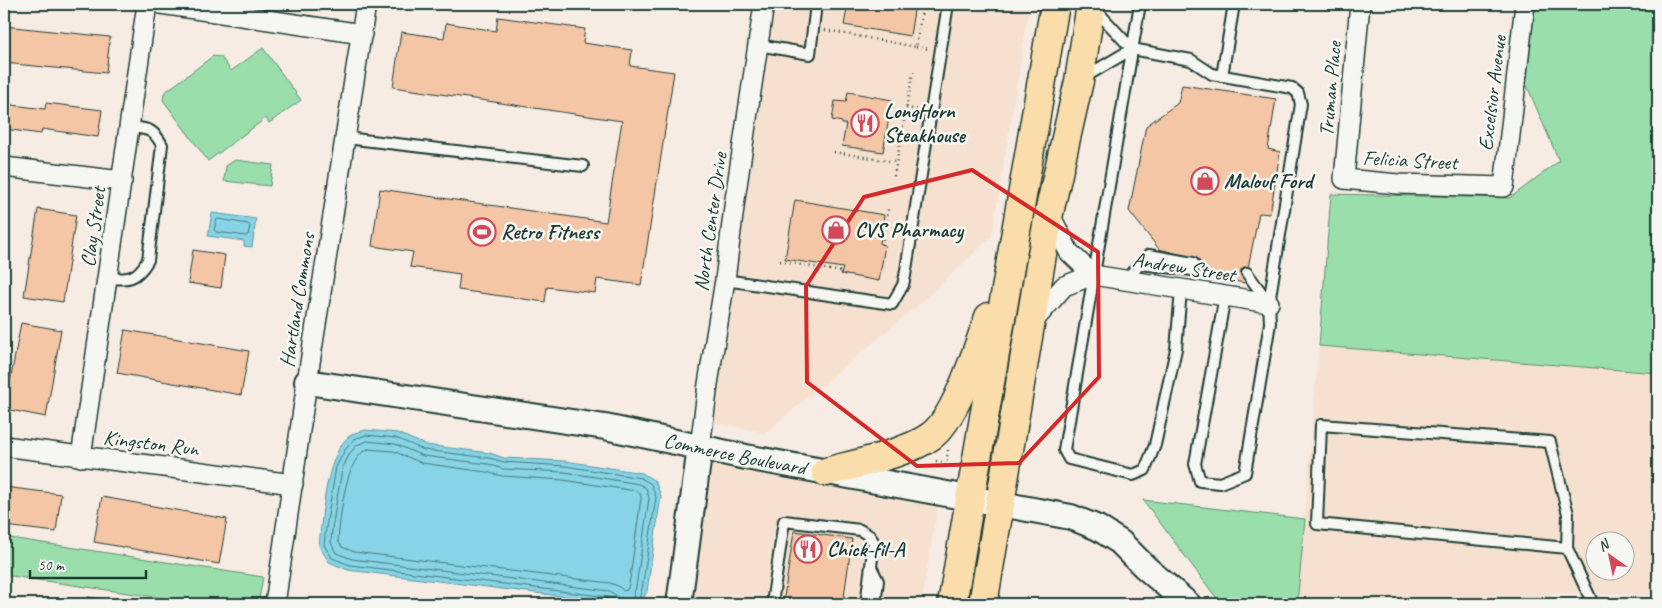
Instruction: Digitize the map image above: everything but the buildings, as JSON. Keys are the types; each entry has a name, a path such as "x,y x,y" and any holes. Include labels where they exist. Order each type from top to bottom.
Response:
{"highway":[{"path":"952,604 1055,4"},
{"path":"983,604 1049,213 1079,81 1091,4"},
{"path":"826,472 908,448 937,431 960,393 1010,260"}],"street":[{"name":"Clay Street","path":"81,457 148,4"},
{"path":"161,4 362,34"},
{"name":"Hartland Commons","path":"275,604 307,382 366,4"},
{"name":"North Center Drive","path":"700,447 764,4"},
{"name":"Truman Place","path":"1344,179 1360,4"},
{"name":"Excelsior Avenue","path":"1504,186 1525,4"},
{"path":"4,167 122,181"},
{"name":"Felicia Street","path":"1344,179 1398,184 1504,186"},
{"path":"1049,213 1069,252 1093,275"},
{"name":"Andrew Street","path":"1029,326 1064,286 1093,275 1269,303"},
{"name":"Commerce Boulevard","path":"307,382 605,427 826,472 1071,518 1098,528 1120,542 1188,604"},
{"name":"Kingston Run","path":"4,446 293,484"},
{"path":"679,604 700,447"},
{"name":"Commerce Boulevard","path":"1146,567 1164,604"}],"lane":[{"path":"758,45 810,54 816,4"},
{"path":"725,280 892,304 903,285 905,276 948,4"},
{"path":"1091,4 1132,49 1191,60 1212,74 1292,88 1298,93 1301,104 1269,303 1270,323 1245,473 1220,483 1200,481 1195,464 1225,296"},
{"path":"1140,4 1064,450 1069,459 1133,475 1146,470 1155,445 1176,348 1181,290"},
{"path":"1222,76 1234,4"},
{"path":"1079,81 1132,49"},
{"path":"108,278 122,280 134,277 142,270 148,260 162,145 157,135 149,129 130,127"},
{"path":"346,138 583,166"},
{"path":"1125,280 1140,264 1192,266"},
{"path":"1246,276 1269,303"},
{"path":"1567,548 1318,524 1321,425 1550,442 1568,514 1567,548 1593,604"},
{"path":"772,604 784,521 860,530 870,536 874,543 866,604"},
{"path":"871,567 878,581 875,604"}],"path":[{"path":"825,30 916,47 923,4"},
{"path":"894,176 913,72"},
{"path":"834,152 896,162"},
{"path":"882,245 888,209"},
{"path":"780,261 842,272"},
{"path":"936,461 946,463"}],"highlighted area":[{"path":"972,170 1098,252 1099,377 1019,463 917,466 807,382 806,286 864,197"}],"shaded area":[{"path":"765,4 1030,4 992,236 923,301 765,433 704,420"},
{"path":"1603,4 1658,4 1658,12"},
{"path":"1319,346 1658,373 1658,595 1552,593 1543,604 1297,604"},
{"path":"700,447 940,493 921,604 679,604"}],"green space":[{"path":"1532,4 1603,4 1658,12 1658,373 1319,346 1331,194 1510,198 1559,161 1516,60"},
{"path":"263,48 301,100 269,123 266,118 208,161 163,100 164,93 213,56 221,57 231,71"},
{"path":"235,160 273,165 270,186 224,181 226,166"},
{"path":"1143,500 1305,519 1297,604 1221,604"},
{"path":"4,537 263,577 258,604 204,604 4,575"}],"water":[{"path":"212,213 256,219 252,247 244,246 244,241 208,236"},
{"path":"366,430 397,433 426,445 490,453 504,458 565,461 642,473 655,481 661,496 647,591 641,604 625,604 348,570 329,562 319,546 324,503 331,470 336,455 343,443 353,434"}],"place":[{"name":"LongHorn Steakhouse","path":"865,123"},
{"name":"Malouf Ford","path":"1205,181"},
{"name":"CVS Pharmacy","path":"836,230"},
{"name":"Retro Fitness","path":"482,232"},
{"name":"Chick-fil-A","path":"808,549"}]}
